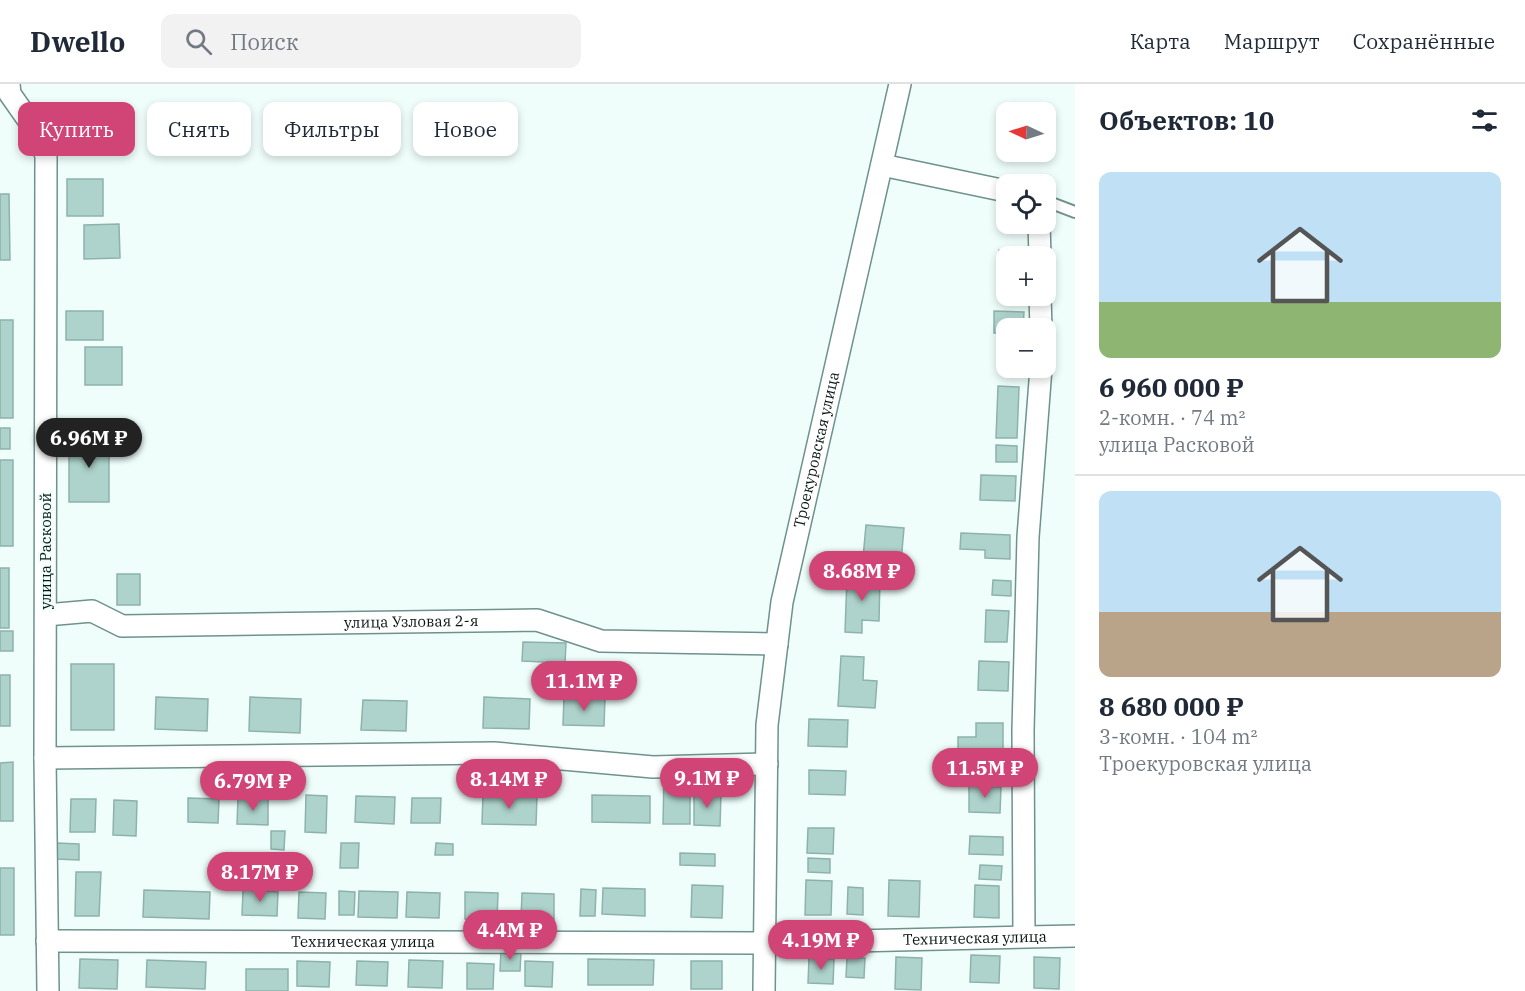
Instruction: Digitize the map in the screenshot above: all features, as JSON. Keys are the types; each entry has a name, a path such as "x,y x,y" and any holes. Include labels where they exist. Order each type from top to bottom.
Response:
{"street":[{"name":"улица Расковой","path":"9,84 10,94 29,121 46,155 45,758 48,991"},
{"name":"Троекуровская улица","path":"764,991 767,725 782,602 900,84"},
{"path":"882,165 996,189"},
{"path":"1024,936 1023,730 1029,537 1040,378"},
{"name":"улица Узловая 2-я","path":"46,615 92,611 122,626 537,620 601,641 777,644"},
{"path":"45,758 494,753 653,767 767,764"},
{"name":"Техническая улица","path":"47,942 765,943 1075,936"}],"lane":[{"path":"1056,205 1075,212"}],"building":[{"path":"67,179 103,179 103,216 67,216"},
{"path":"0,194 9,194 10,260 0,260"},
{"path":"119,224 120,258 84,259 84,225"},
{"path":"66,311 103,311 103,340 66,340"},
{"path":"994,311 1024,312 1024,318 996,318 996,333 994,333"},
{"path":"0,320 13,320 13,418 0,418"},
{"path":"85,347 122,347 122,385 85,385"},
{"path":"998,386 1019,387 1017,438 996,438"},
{"path":"0,428 10,428 10,449 0,449"},
{"path":"69,435 109,435 109,502 69,502"},
{"path":"996,445 1017,446 1017,462 996,462"},
{"path":"0,460 13,460 13,546 0,546"},
{"path":"981,475 1016,476 1015,501 980,500"},
{"path":"866,525 904,528 901,562 863,558"},
{"path":"961,533 1010,535 1010,559 985,558 985,550 960,549"},
{"path":"0,568 9,568 9,628 0,628"},
{"path":"117,574 140,574 140,605 117,605"},
{"path":"847,577 880,578 879,621 862,620 862,633 845,632"},
{"path":"993,580 1011,581 1011,596 992,595"},
{"path":"986,610 1009,611 1007,642 985,642"},
{"path":"0,631 13,631 13,651 0,651"},
{"path":"523,642 566,643 565,663 522,661"},
{"path":"841,656 864,657 863,680 877,681 875,708 838,706"},
{"path":"979,661 1009,662 1008,691 978,690"},
{"path":"71,664 114,664 114,730 71,730"},
{"path":"0,675 10,675 10,726 0,726"},
{"path":"156,697 208,699 207,731 155,729"},
{"path":"250,697 301,699 300,733 249,731"},
{"path":"484,697 530,699 529,729 483,728"},
{"path":"564,697 605,698 604,726 563,725"},
{"path":"363,700 407,701 406,731 361,730"},
{"path":"809,719 848,720 847,747 808,746"},
{"path":"976,723 1003,723 1003,760 958,760 958,737 976,737"},
{"path":"13,762 13,821 0,821 0,763"},
{"path":"977,766 1003,767 1003,779 977,778"},
{"path":"809,770 846,771 845,795 809,794"},
{"path":"664,776 690,776 690,824 663,824"},
{"path":"969,786 1001,787 1000,813 969,812"},
{"path":"694,793 721,793 720,826 694,825"},
{"path":"483,794 537,796 536,825 482,824"},
{"path":"306,795 327,796 326,833 305,832"},
{"path":"592,795 650,796 650,823 592,822"},
{"path":"356,796 395,797 394,824 355,822"},
{"path":"188,798 219,799 218,823 188,822"},
{"path":"238,798 268,799 268,825 237,824"},
{"path":"412,798 441,798 440,823 411,823"},
{"path":"71,799 96,799 95,832 70,832"},
{"path":"114,800 137,801 136,836 113,835"},
{"path":"808,828 834,828 833,854 807,853"},
{"path":"271,831 285,831 284,850 271,849"},
{"path":"970,836 1003,837 1003,855 969,854"},
{"path":"57,843 79,844 79,860 56,859"},
{"path":"341,843 359,843 358,868 340,868"},
{"path":"436,843 453,844 453,855 435,855"},
{"path":"680,853 715,854 715,866 680,865"},
{"path":"808,858 830,859 830,873 808,872"},
{"path":"980,865 1002,866 1001,880 979,879"},
{"path":"0,868 14,868 14,935 0,935"},
{"path":"76,872 101,872 99,916 75,916"},
{"path":"806,880 832,881 831,915 805,915"},
{"path":"889,880 920,881 919,917 888,916"},
{"path":"692,885 723,886 722,918 691,917"},
{"path":"975,885 999,886 999,918 974,917"},
{"path":"848,887 863,888 863,915 847,914"},
{"path":"603,888 645,889 645,916 602,914"},
{"path":"581,889 596,890 595,916 580,916"},
{"path":"144,890 210,892 209,919 143,917"},
{"path":"243,890 278,892 277,916 242,915"},
{"path":"339,891 355,892 354,915 339,915"},
{"path":"359,891 398,892 397,918 358,917"},
{"path":"299,892 326,893 325,919 298,918"},
{"path":"407,892 440,893 439,918 406,917"},
{"path":"465,892 498,893 497,920 465,919"},
{"path":"522,893 554,894 554,919 521,918"},
{"path":"501,951 521,952 520,971 500,971"},
{"path":"971,955 1000,956 999,983 970,982"},
{"path":"896,957 922,958 921,990 895,989"},
{"path":"1034,957 1060,958 1059,989 1034,988"},
{"path":"809,958 834,959 833,984 808,983"},
{"path":"847,958 865,958 864,978 846,977"},
{"path":"80,959 118,960 117,989 79,988"},
{"path":"588,959 654,960 653,985 588,985"},
{"path":"147,960 206,962 205,989 146,987"},
{"path":"409,960 443,961 442,988 408,987"},
{"path":"297,961 330,962 329,987 297,986"},
{"path":"357,961 388,962 387,986 356,985"},
{"path":"525,961 553,962 552,987 525,986"},
{"path":"691,961 722,961 722,989 691,989"},
{"path":"467,963 494,964 493,989 467,989"},
{"path":"246,969 288,969 288,991 246,991"}]}
